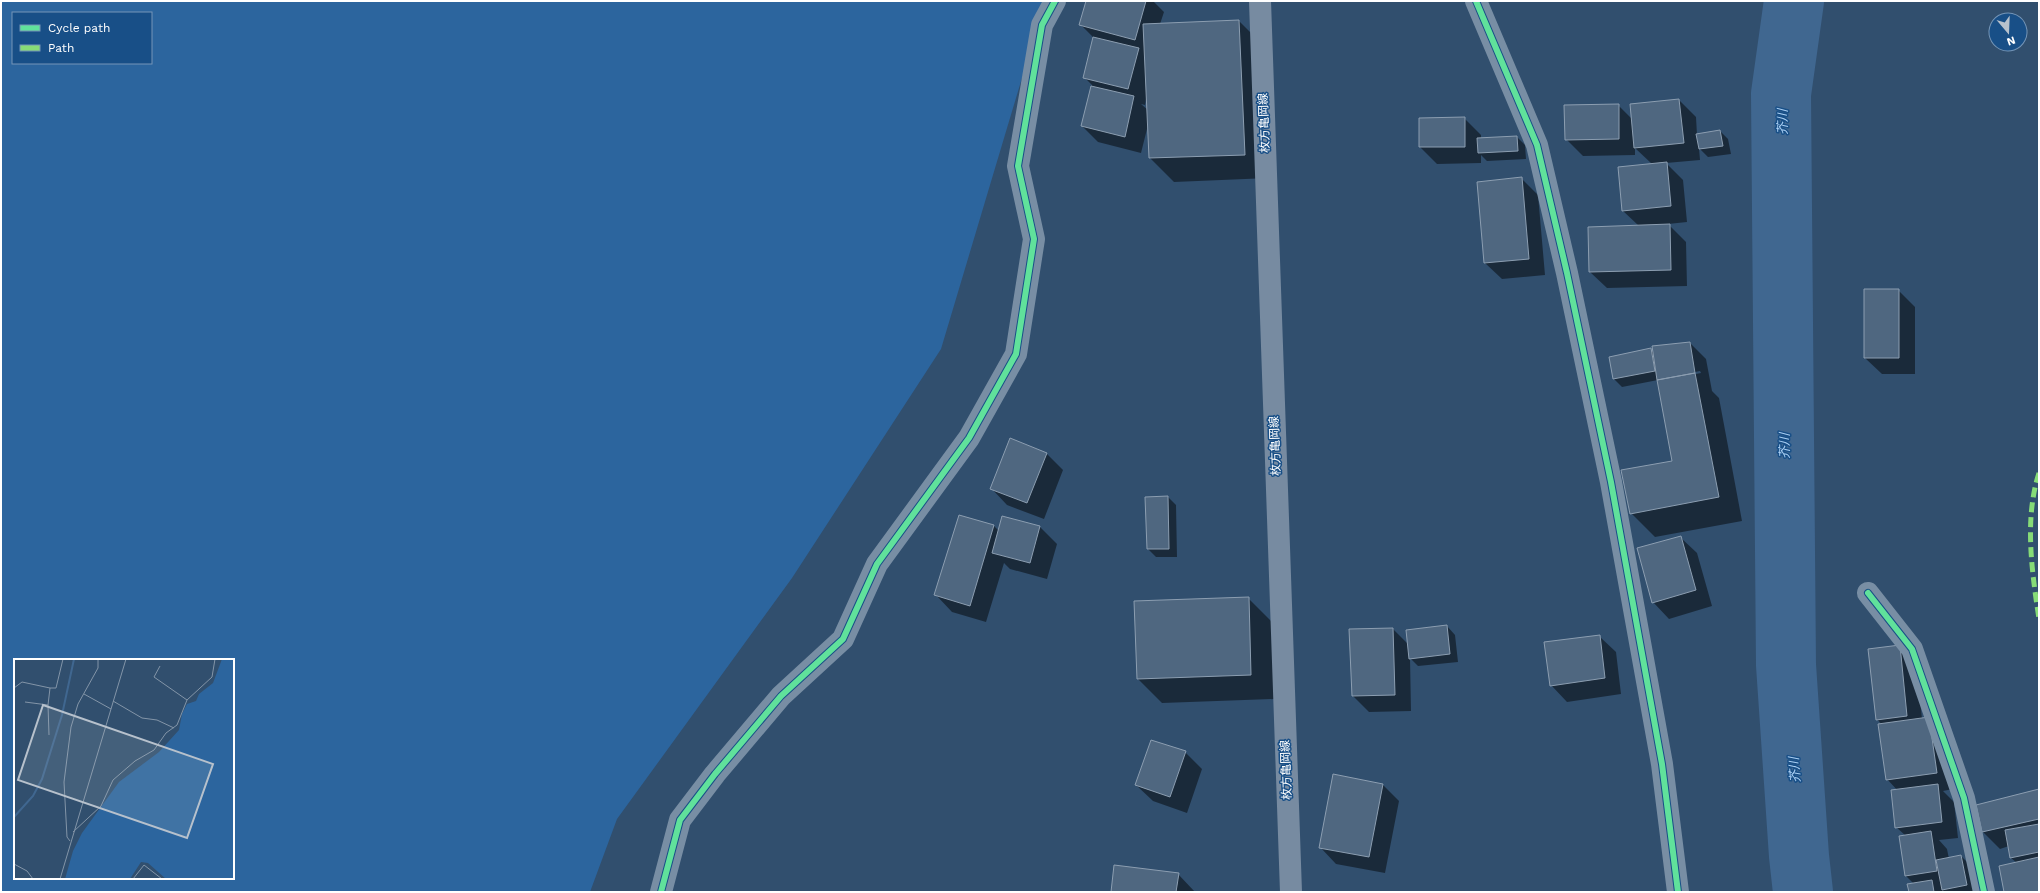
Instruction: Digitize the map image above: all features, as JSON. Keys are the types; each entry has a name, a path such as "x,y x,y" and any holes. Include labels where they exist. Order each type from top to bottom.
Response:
{"main road":[{"name":"枚方亀岡線","path":"1260,1 1291,892"}],"street":[{"path":"661,892 680,820 715,774 781,696 843,639 877,564 968,438 1016,354 1034,239 1018,166 1042,25 1055,1"},
{"path":"1476,1 1537,145 1567,273 1611,482 1661,756 1678,892"},
{"path":"1868,593 1912,649 1964,798 1984,892"}],"shaded area":[{"path":"1,1 1045,1 941,349 792,578 617,819 590,892 1,892"}],"building":[{"path":"1086,1 1146,1 1135,40 1079,25"},
{"path":"1239,20 1245,155 1149,158 1143,24"},
{"path":"1093,37 1139,48 1128,89 1083,78"},
{"path":"1091,86 1134,96 1125,137 1081,126"},
{"path":"1679,99 1684,143 1634,148 1630,104"},
{"path":"1619,104 1619,139 1565,140 1564,105"},
{"path":"1465,117 1465,147 1419,147 1419,118"},
{"path":"1720,130 1723,146 1699,149 1696,134"},
{"path":"1517,136 1518,151 1478,153 1477,138"},
{"path":"1667,162 1671,206 1622,211 1618,167"},
{"path":"1522,177 1529,259 1484,263 1477,182"},
{"path":"1670,224 1671,270 1589,272 1588,227"},
{"path":"1864,289 1899,289 1899,358 1864,358"},
{"path":"1690,342 1695,373 1657,380 1652,346"},
{"path":"1651,348 1655,371 1613,379 1609,357"},
{"path":"1695,373 1719,497 1630,514 1621,470 1672,461 1657,380"},
{"path":"1010,438 1047,453 1027,503 990,489"},
{"path":"1168,496 1169,549 1147,549 1145,497"},
{"path":"959,515 994,525 970,606 934,595"},
{"path":"1002,516 1040,526 1030,563 992,553"},
{"path":"1681,536 1696,590 1652,603 1637,548"},
{"path":"1249,597 1251,675 1137,679 1134,601"},
{"path":"1447,625 1450,654 1409,659 1406,630"},
{"path":"1393,628 1395,695 1352,696 1349,629"},
{"path":"1600,635 1605,678 1550,686 1544,642"},
{"path":"1900,645 1907,716 1876,720 1868,649"},
{"path":"1929,717 1937,773 1886,780 1878,724"},
{"path":"1151,740 1186,751 1170,797 1135,785"},
{"path":"1333,774 1383,784 1369,857 1319,848"},
{"path":"1938,784 1942,822 1895,828 1891,790"},
{"path":"2039,789 2039,819 1982,832 1976,805"},
{"path":"2039,824 2039,852 2010,858 2005,830"},
{"path":"1931,831 1937,871 1905,876 1899,836"},
{"path":"1961,855 1967,885 1942,890 1936,860"},
{"path":"2039,857 2039,892 2004,892 1999,866"},
{"path":"1114,865 1179,873 1176,892 1111,892"},
{"path":"1932,880 1934,892 1909,892 1907,884"}],"waterway":[{"name":"芥川","path":"1794,1 1781,94 1786,665 1799,856 1803,892"}],"marked path":[{"path":"2039,473 2034,491 2031,527 2032,564 2039,619"}],"cycle path":[{"path":"661,892 680,820 715,774 781,696 843,639 877,564 969,438 1016,354 1034,239 1018,166 1042,25 1055,1"},
{"path":"1476,1 1537,145 1567,273 1611,482 1662,764 1678,892"},
{"path":"1868,593 1912,649 1964,798 1984,892"}]}
